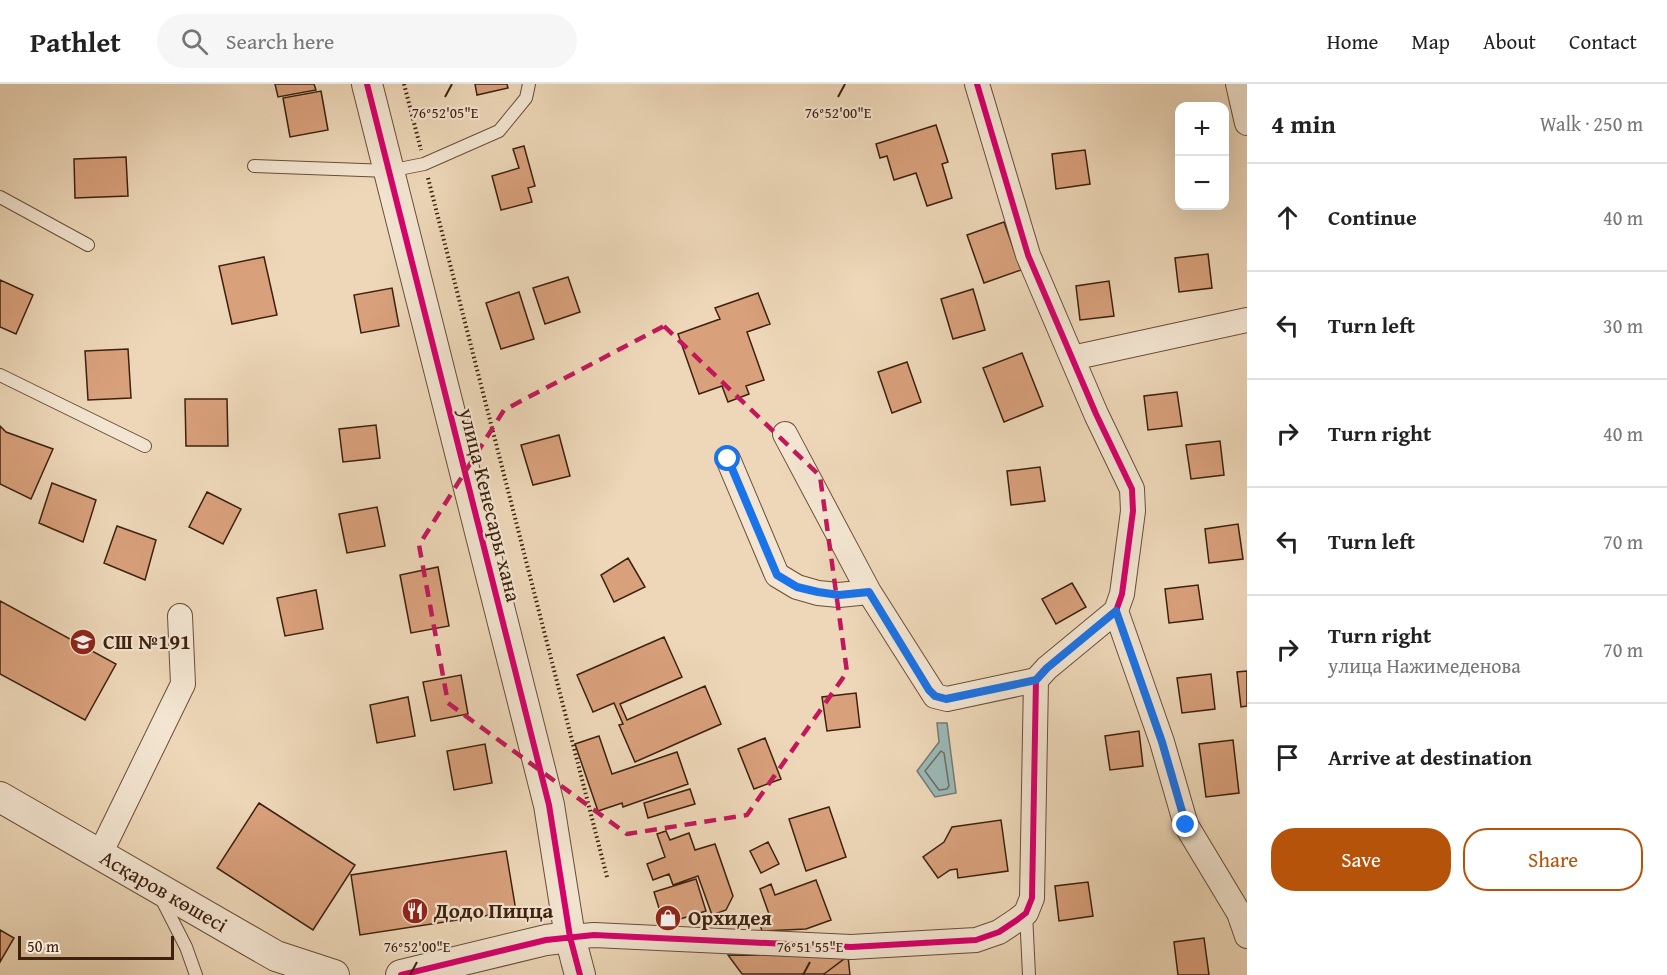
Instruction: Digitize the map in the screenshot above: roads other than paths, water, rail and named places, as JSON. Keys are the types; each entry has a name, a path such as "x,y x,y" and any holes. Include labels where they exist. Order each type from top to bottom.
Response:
{"street":[{"name":"улица Кенесары хана","path":"367,84 549,805 570,937"},
{"path":"784,434 869,592 935,696 946,699 955,698 1036,680 1047,668 1116,611 1122,594 1133,512 1132,489 1028,255 977,84"},
{"path":"1238,84 1247,123"},
{"path":"1072,358 1247,320"},
{"path":"728,459 777,575 797,587 818,592 839,595 869,592"},
{"path":"1116,611 1162,742 1186,825 1239,913 1247,936"},
{"path":"100,854 183,684 180,616"},
{"path":"401,975 546,940 594,935 851,947 976,940 999,932 1026,913 1032,898 1036,680"},
{"name":"Асқаров көшесі","path":"0,797 276,956 333,975"},
{"path":"570,937 580,975"}],"lane":[{"path":"254,166 389,171 424,164 499,131 526,98 529,84"},
{"path":"0,198 88,245"},
{"path":"0,375 145,446"},
{"path":"155,887 186,947 196,975"},
{"path":"1026,913 1029,975"}],"water":[{"path":"937,723 947,723 956,793 935,797 917,771 939,742"}],"place":[{"name":"СШ №191","path":"83,642"},
{"name":"Додо Пицца","path":"415,911"},
{"name":"Орхидея","path":"668,918"}]}
